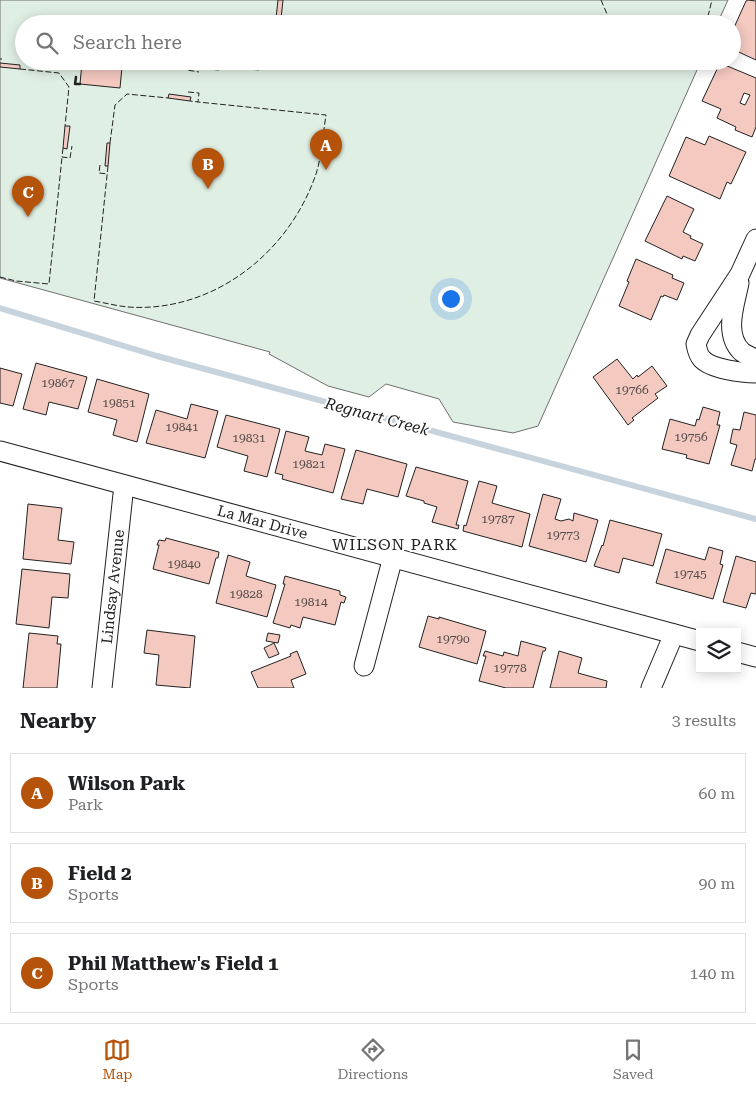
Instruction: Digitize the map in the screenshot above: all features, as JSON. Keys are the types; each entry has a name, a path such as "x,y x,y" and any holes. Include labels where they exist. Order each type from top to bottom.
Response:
{"street":[{"path":"756,238 740,274 696,344 701,358 707,362 744,373 756,373"},
{"path":"740,274 731,324 733,339 742,352 756,360"},
{"name":"La Mar Drive","path":"0,450 124,485 393,556 696,641"},
{"name":"Lindsay Avenue","path":"102,688 124,485"},
{"path":"364,666 393,556"},
{"path":"651,688 674,634"},
{"path":"741,653 756,657"}],"green space":[{"path":"0,0 728,0 721,15 15,15 15,70 697,70 538,426 513,433 453,422 439,399 386,384 369,397 328,386 269,354 270,352 0,278"}],"building":[{"path":"278,0 283,0 281,15 276,15"},
{"path":"746,1 756,1 756,60 741,53 740,15"},
{"path":"0,63 15,64 15,68 0,67"},
{"path":"81,70 122,70 120,88 80,84"},
{"path":"717,70 737,70 756,78 756,127 752,137 735,130 736,127 717,118 721,109 702,101","holes":["744,93 750,95 745,105 740,103"]},
{"path":"169,94 191,97 190,101 168,98"},
{"path":"65,126 70,126 67,149 63,148"},
{"path":"709,136 746,152 731,184 727,182 720,199 669,176 686,137 705,145"},
{"path":"107,143 110,143 108,166 105,166"},
{"path":"667,196 694,209 683,232 691,236 690,238 703,244 695,261 683,256 682,259 645,241"},
{"path":"636,259 673,275 672,278 684,283 677,300 664,295 663,297 661,296 651,320 619,306"},
{"path":"617,359 633,379 652,366 667,386 655,394 658,398 632,418 634,420 628,425 593,377"},
{"path":"36,363 87,377 78,409 49,402 46,415 23,409"},
{"path":"0,368 22,374 13,406 0,403"},
{"path":"97,379 149,394 137,442 113,435 117,420 88,412"},
{"path":"191,404 218,411 205,458 146,443 156,410 187,419"},
{"path":"703,407 720,412 717,425 720,425 709,464 686,458 687,455 662,449 670,419 695,426"},
{"path":"744,412 756,415 756,459 752,471 731,465 737,445 730,443 733,429 740,430"},
{"path":"226,415 280,429 267,477 244,471 248,456 217,447"},
{"path":"286,431 309,437 305,451 322,455 325,444 345,449 333,493 282,479 283,475 275,473"},
{"path":"356,450 407,464 398,497 367,489 363,504 341,499"},
{"path":"416,467 468,481 456,525 459,525 458,529 432,522 437,507 406,496"},
{"path":"479,481 497,486 492,503 530,514 522,547 463,531"},
{"path":"543,494 561,499 555,519 561,521 569,519 573,521 574,513 598,520 586,562 529,546"},
{"path":"28,504 62,508 58,540 74,542 71,564 23,559"},
{"path":"610,520 662,534 653,566 623,558 619,573 594,566 603,546"},
{"path":"166,538 219,552 209,584 153,569 159,540 165,541"},
{"path":"709,547 723,551 720,564 723,565 713,599 656,583 666,549 705,560"},
{"path":"228,555 250,562 246,576 276,585 267,617 216,603"},
{"path":"736,556 756,562 756,594 751,593 746,608 723,602"},
{"path":"22,569 70,574 68,598 52,597 49,628 16,624"},
{"path":"285,576 340,591 340,595 346,597 344,603 341,602 335,625 303,617 300,628 291,625 290,628 273,623 285,584 283,584"},
{"path":"428,616 439,619 439,617 486,631 477,664 419,647"},
{"path":"147,630 195,636 190,688 156,685 159,655 144,653"},
{"path":"29,633 58,636 57,644 61,644 57,688 23,688"},
{"path":"268,633 280,635 278,643 266,641"},
{"path":"521,641 546,648 543,651 533,688 506,688 479,681 486,656 483,656 485,651 503,656 504,652 518,656"},
{"path":"274,643 279,654 269,658 264,648"},
{"path":"297,651 306,674 291,680 294,688 258,688 251,672 291,656 290,654"},
{"path":"559,651 582,658 578,673 607,681 606,688 550,688"}],"waterway":[{"name":"Regnart Creek","path":"0,308 157,356 756,519"}],"fence":[{"path":"601,0 608,15"},
{"path":"708,15 712,0"},
{"path":"30,70 59,73 69,87 65,126"},
{"path":"187,70 199,72"},
{"path":"188,92 199,93 198,102 190,101"},
{"path":"110,143 115,105 127,94 168,98"},
{"path":"108,166 94,301 128,307 159,306 189,300 218,288 244,272 267,252 287,229 304,203 318,167 326,115 198,102"},
{"path":"63,148 62,157 70,158 72,146"},
{"path":"0,277 16,281 49,284 62,157"},
{"path":"100,165 99,173 108,174"}],"wall":[{"path":"76,77 75,84 80,84"}],"place":[{"name":"Wilson Park","path":"326,170"},
{"name":"Field 2","path":"208,189"},
{"name":"Phil Matthew's Field 1","path":"28,217"}],"district":[{"name":"WILSON PARK","path":"395,544"}]}
